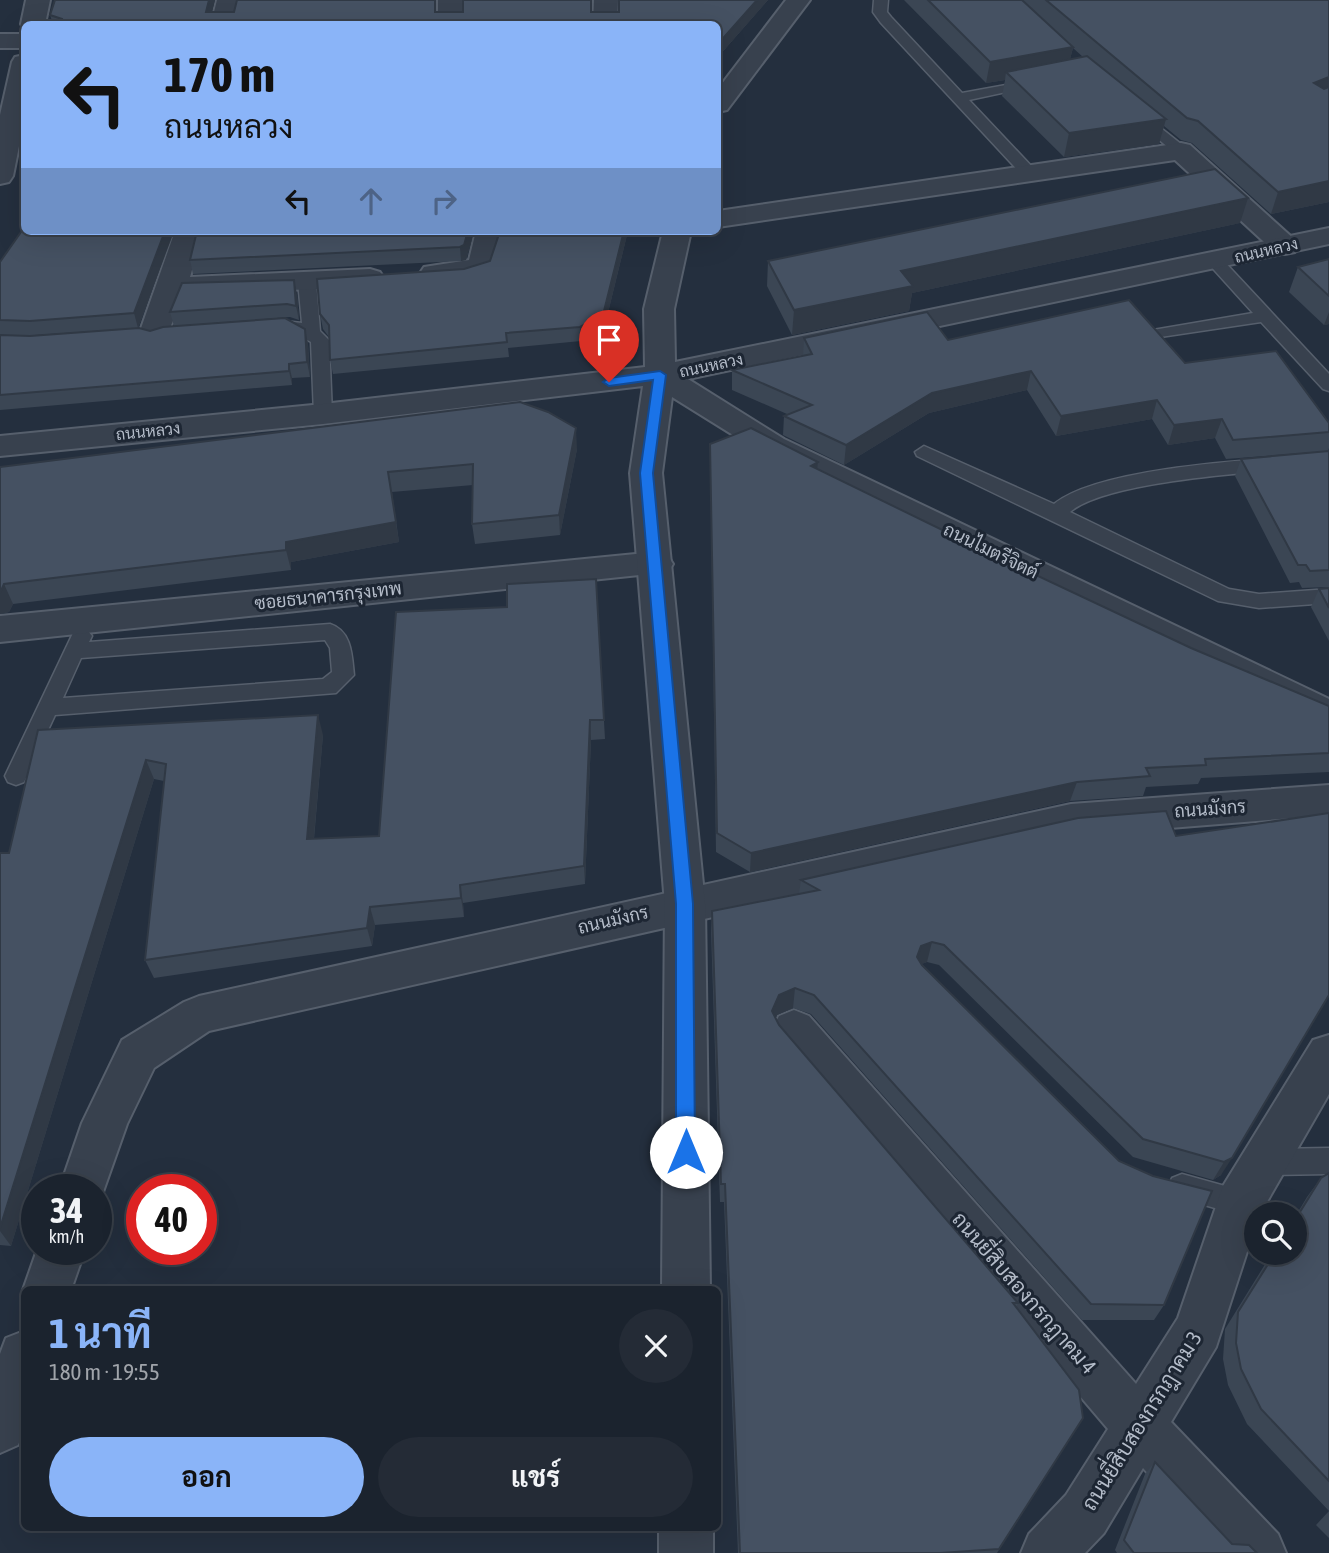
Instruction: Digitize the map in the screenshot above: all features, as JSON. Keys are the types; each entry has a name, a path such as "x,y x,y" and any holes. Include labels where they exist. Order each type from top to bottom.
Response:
{"street":[{"path":"34,21 38,0"},
{"path":"224,21 229,0"},
{"path":"450,0 450,21"},
{"path":"605,21 606,0"},
{"path":"721,97 798,0"},
{"path":"0,41 21,41"},
{"path":"0,176 21,76"},
{"path":"721,219 1181,151 1285,246"},
{"path":"1178,190 1216,182"},
{"path":"158,333 188,235"},
{"path":"172,286 307,282 465,272 481,267 489,235"},
{"path":"676,235 659,309 660,375 646,473 685,904 686,1286"},
{"name":"ถนนหลวง","path":"0,446 323,414 660,375 1329,236"},
{"name":"ถนนไมตรีจิตต์","path":"660,375 774,446 1329,715"},
{"name":"ซอยธนาคารกรุงเทพ","path":"0,629 82,635 656,564"},
{"name":"ถนนมังกร","path":"87,1174 105,1123 138,1054 200,1015 685,904 1071,820 1329,800"},
{"name":"ถนนยี่สิบสองกรกฎาคม 4","path":"793,1029 1140,1427 1259,1553"},
{"name":"ถนนยี่สิบสองกรกฎาคม 3","path":"1048,1553 1085,1514 1199,1330 1252,1182 1329,1054"},
{"path":"48,1286 56,1265"},
{"path":"0,1427 21,1365"},
{"path":"686,1531 687,1553"}],"lane":[{"path":"881,0 878,3 880,12 886,20 1030,174"},
{"path":"958,98 1048,80"},
{"path":"1126,105 1181,151"},
{"path":"1214,261 1329,385"},
{"path":"307,282 312,332"},
{"path":"1153,335 1265,316"},
{"path":"254,326 290,325 312,332 320,340 323,414"},
{"path":"925,452 1225,596 1259,601 1329,596"},
{"path":"1056,513 1073,499 1102,487 1250,466 1329,460"},
{"path":"16,776 82,635 330,632 341,646 343,675 328,687 48,708"},
{"path":"1155,1180 1252,1182 1329,1161"}],"building":[{"path":"55,0 209,0 206,12 234,12 237,0 435,0 435,12 463,12 463,0 591,0 591,12 619,12 619,0 757,0 721,41 721,21 62,21 50,15"},
{"path":"928,0 1022,0 1073,47 990,62"},
{"path":"1046,0 1329,0 1329,77 1314,83 1324,89 1329,87 1329,181 1278,192 1198,121 1187,118"},
{"path":"1087,56 1166,119 1069,133 1006,72"},
{"path":"1215,169 1248,198 901,271 913,286 794,310 768,261"},
{"path":"21,232 21,235 163,235 134,313 30,321 0,320 0,262"},
{"path":"196,235 467,235 464,245 460,247 190,260"},
{"path":"499,235 623,235 603,315 580,327 506,333 507,342 330,360 329,325 320,314 317,279 464,269 490,261"},
{"path":"1329,259 1329,296 1298,267"},
{"path":"294,280 296,306 287,304 170,312 182,283"},
{"path":"1129,300 1185,363 1276,351 1329,423 1329,432 1233,440 1222,419 1174,425 1157,400 1061,416 1031,371 932,393 846,445 784,416 812,405 732,370 812,354 804,338 927,312 948,340"},
{"path":"285,318 305,329 307,362 289,364 289,371 0,395 0,335 30,336 139,328 150,331 163,327"},
{"path":"520,402 548,412 576,428 559,515 472,524 473,464 388,472 396,522 286,542 286,550 4,584 0,593 0,467"},
{"path":"751,428 818,462 811,466 1006,561 1191,648 1329,706 1329,753 1205,759 1206,765 1146,768 1150,776 1077,782 751,853 717,833 710,444"},
{"path":"1329,451 1329,570 1310,571 1306,565 1298,565 1241,459"},
{"path":"596,579 604,720 590,720 584,866 460,885 461,898 370,907 367,928 145,960 166,764 146,760 0,1228 0,853 9,853 38,730 318,715 307,839 379,836 396,612 507,607 507,584"},
{"path":"1329,588 1329,608 1319,589"},
{"path":"1166,811 1176,836 1329,813 1329,995 1232,1158 1224,1162 1143,1139 944,945 932,942 921,946 917,957 1119,1161 1153,1176 1212,1191 1164,1305 1091,1304 814,995 795,988 779,995 772,1011 779,1025 1018,1303 1013,1303 1079,1390 1083,1418 999,1549 940,1553 740,1553 725,1184 721,1184 712,911 819,890 801,880 1078,818"},
{"path":"1329,1173 1329,1481 1261,1409 1241,1369 1236,1343 1238,1312 1267,1265 1307,1265 1306,1202 1321,1178"},
{"path":"1155,1462 1232,1544 1249,1545 1257,1553 1134,1553 1124,1540"}],"route":[{"path":"609,382 660,375 646,473 685,904 686,1152"}]}
